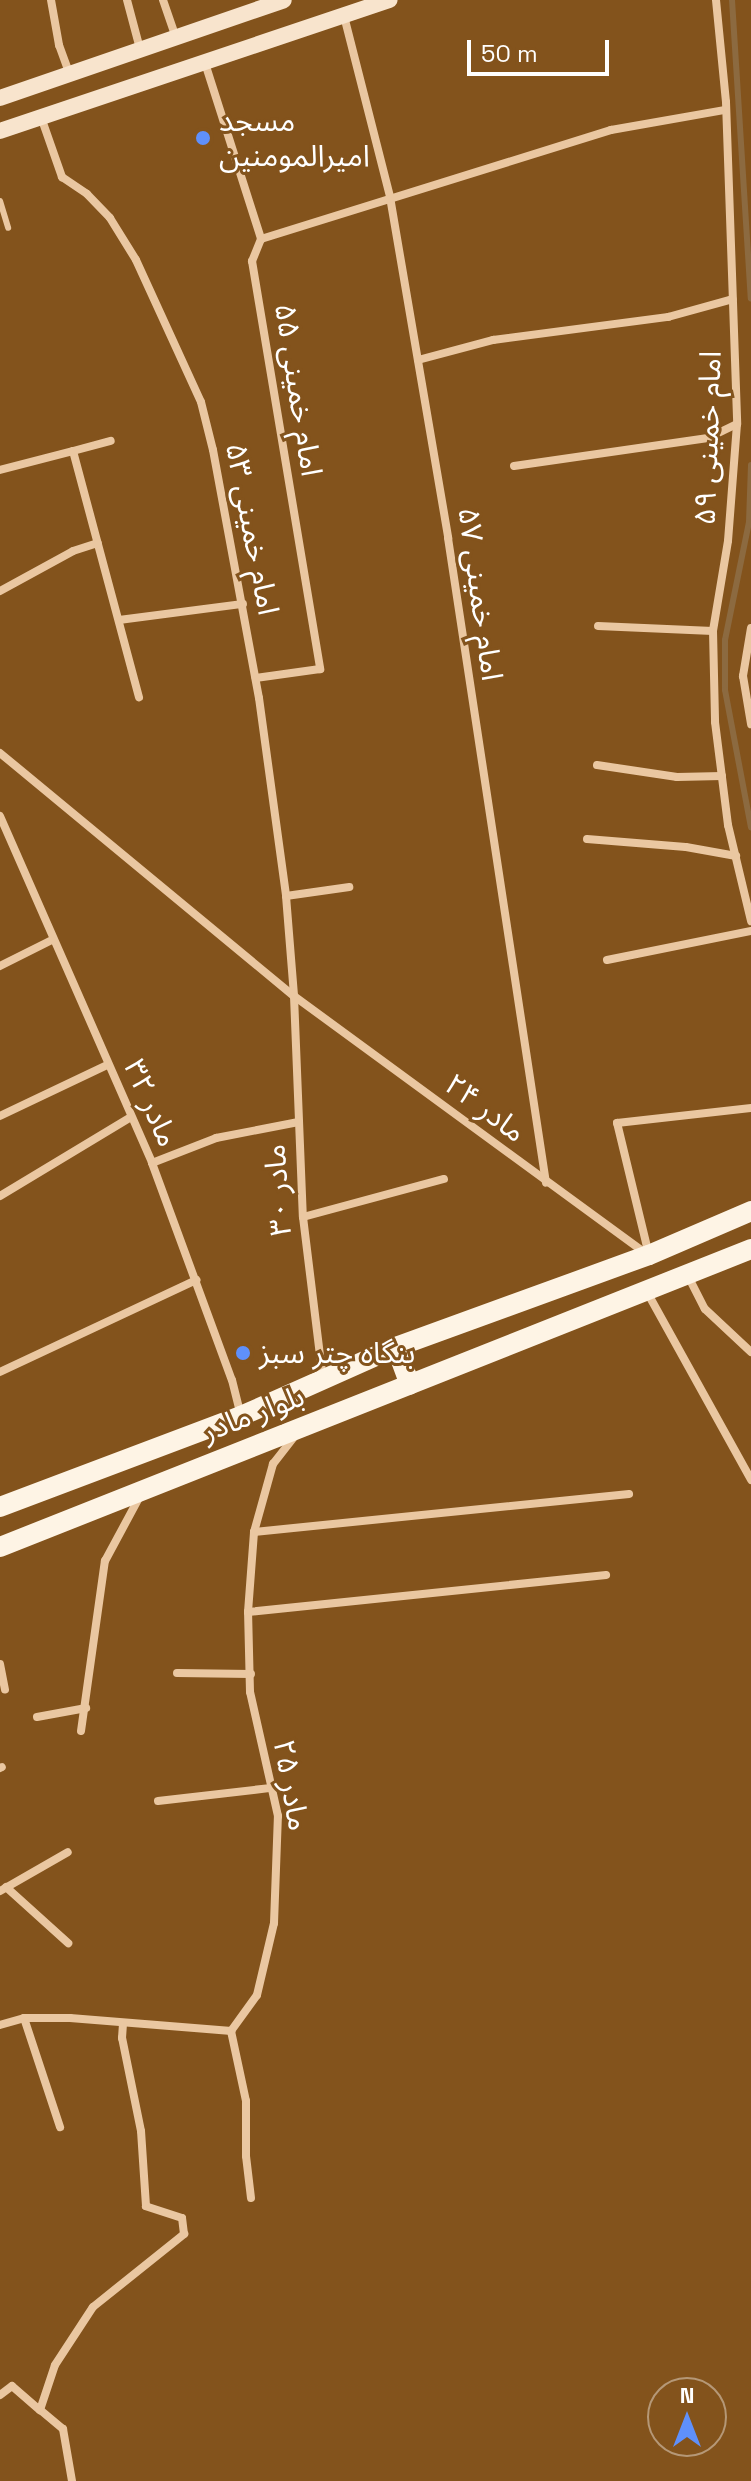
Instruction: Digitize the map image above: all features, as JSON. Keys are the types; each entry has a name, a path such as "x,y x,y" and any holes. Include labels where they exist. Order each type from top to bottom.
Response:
{"main road":[{"path":"0,98 284,0"},
{"path":"0,131 390,0"},
{"name":"بلوار مادر","path":"0,1507 241,1416 396,1347 649,1255 751,1211"},
{"name":"بلوار مادر","path":"0,1547 751,1249"},
{"path":"396,1347 410,1385"}],"street":[{"path":"51,0 59,45 69,74"},
{"path":"127,0 140,50"},
{"path":"163,0 176,37"},
{"name":"امام خمینی ۵۹","path":"716,0 725,110 737,424 728,541 713,631 715,722 736,856 751,921"},
{"name":"امام خمینی ۵۷","path":"344,16 390,197 546,1183"},
{"name":"امام خمینی ۵۵","path":"205,62 261,239 252,261 320,669 256,678"},
{"path":"261,239 611,130 725,110"},
{"name":"امام خمینی ۵۳","path":"41,117 62,177 87,194 110,218 136,260 201,402 256,678 286,896 294,996"},
{"path":"418,360 493,340 668,317 733,299"},
{"path":"514,466 708,438 737,424"},
{"path":"0,470 111,441"},
{"path":"73,451 139,697"},
{"path":"0,591 73,551 98,543"},
{"path":"119,620 243,604"},
{"path":"598,626 713,631"},
{"path":"751,628 743,676 751,724"},
{"name":"مادر ۲۴","path":"0,753 69,806 294,996 546,1183 649,1255"},
{"path":"597,765 677,777 722,776"},
{"name":"مادر ۳۲","path":"0,816 152,1163 196,1280 241,1416"},
{"path":"587,839 686,847 736,856"},
{"path":"286,896 349,887"},
{"path":"607,960 751,931"},
{"path":"0,966 52,940"},
{"name":"مادر ۳۰","path":"294,996 303,1217 323,1380"},
{"path":"0,1116 107,1065"},
{"path":"649,1255 617,1123 751,1108"},
{"path":"0,1196 131,1117"},
{"path":"152,1163 216,1138 298,1122"},
{"path":"303,1217 444,1179"},
{"path":"687,1275 705,1309 751,1352"},
{"path":"0,1372 196,1280"},
{"path":"647,1292 751,1480"},
{"name":"مادر ۲۵","path":"231,2031 257,1995 274,1923 278,1816 255,1724 251,1674 248,1612 254,1532 273,1464 301,1429"},
{"path":"81,1731 105,1561 144,1489"},
{"path":"254,1532 629,1494"},
{"path":"248,1612 606,1575"},
{"path":"0,1664 5,1690"},
{"path":"177,1673 251,1674"},
{"path":"37,1717 86,1708"},
{"path":"158,1801 271,1788"},
{"path":"68,1852 3,1889 68,1943"},
{"path":"0,2025 24,2018 70,2018 231,2031 246,2101 246,2156 251,2198"},
{"path":"24,2018 60,2127"},
{"path":"40,2410 55,2365 93,2307 184,2234 182,2218 146,2206 141,2131 122,2038 123,2024"},
{"path":"0,2395 12,2386 63,2429 72,2481"}],"lane":[{"path":"0,201 8,228"}],"waterway":[{"path":"732,0 751,298"},
{"path":"751,465 749,522 725,640 725,690 751,828"}],"place":[{"name":"مسجد امیرالمومنین","path":"203,138"},
{"name":"بنگاه چتر سبز","path":"243,1353"}]}
